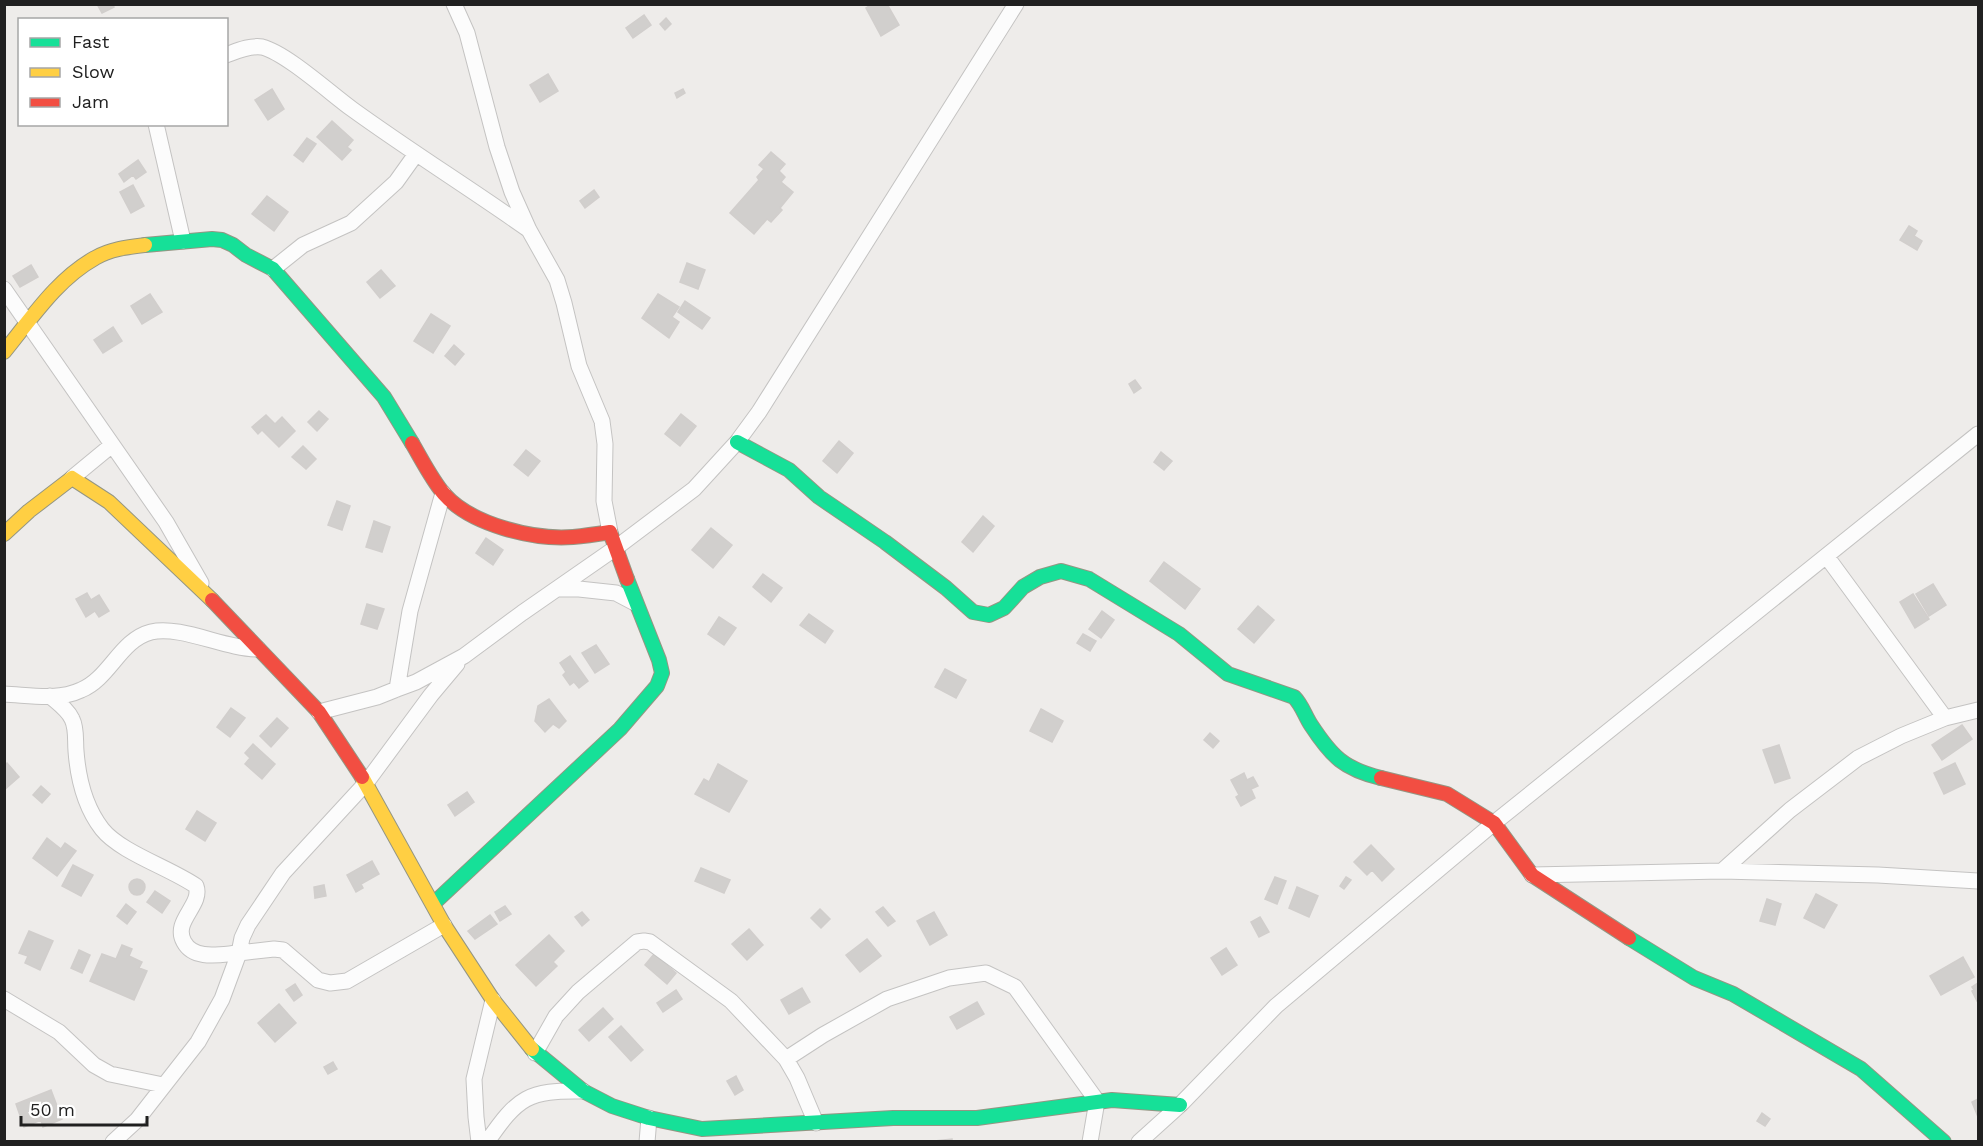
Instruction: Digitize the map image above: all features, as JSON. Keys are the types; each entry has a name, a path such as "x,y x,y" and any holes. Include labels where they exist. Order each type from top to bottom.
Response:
{"street":[{"path":"433,904 621,729 657,686 662,673 659,660 634,603 617,547 610,532 604,501 605,444 602,421 574,351 557,280 529,230 506,174 467,33 454,4"},
{"path":"319,712 377,697 416,682 464,656 694,489 737,442 759,412 1016,4"},
{"path":"228,54 252,46 271,51 416,154 529,230"},
{"path":"156,126 183,241"},
{"path":"273,269 303,245 351,223 396,182 416,154"},
{"path":"4,352 26,323 76,270 96,257 117,249 183,241 222,240 273,269 294,291 384,397 444,493 457,507 472,516 509,530 543,536 572,537 610,532"},
{"path":"4,289 166,522 210,598"},
{"path":"1139,1142 1180,1105 1275,1006 1494,823 1978,434"},
{"path":"737,442 789,470 819,497 885,542 974,612 989,615 1004,608 1023,587 1040,577 1060,571 1089,579 1179,634 1228,674 1294,697 1300,703 1310,724 1336,759 1359,773 1447,794 1494,823 1532,875 1694,978 1733,994 1861,1069 1944,1142"},
{"path":"4,534 29,511 112,445"},
{"path":"72,478 109,502 135,524 210,598 319,712 366,783 444,925 494,1000 535,1053 583,1091 612,1106 649,1118 702,1129 893,1118 977,1118 1112,1100 1180,1105"},
{"path":"396,689 410,611 444,493"},
{"path":"1827,557 1945,718"},
{"path":"556,589 616,593 634,603"},
{"path":"4,694 51,696 83,690 99,678 136,639 150,632 167,631 231,646 258,649"},
{"path":"113,1142 137,1120 198,1042 222,999 248,925 283,873 366,783 431,695 464,656"},
{"path":"51,696 66,709 73,720 78,773 93,815 104,831 119,844 196,886 197,895 182,925 181,936 194,953 284,950 318,980 330,983 347,981 444,925"},
{"path":"1722,871 1790,810 1858,758 1901,736 1945,718 1978,710"},
{"path":"1532,875 1722,871 1878,875 1978,881"},
{"path":"535,1053 556,1016 578,992 637,942 644,940 650,942 731,1001 786,1059 797,1078 816,1123"},
{"path":"786,1059 887,999 949,978 986,973 1015,987 1097,1101 1090,1142"},
{"path":"4,999 58,1032 94,1065 110,1074 163,1085"},
{"path":"479,1142 474,1079 494,1000"},
{"path":"487,1142 517,1103 539,1093 559,1090 583,1091"},
{"path":"648,1142 649,1118"}],"building":[{"path":"97,4 113,4 114,7 102,13"},
{"path":"872,4 887,4 899,25 881,36 866,8"},
{"path":"644,15 651,25 633,38 626,28"},
{"path":"666,18 671,24 665,30 660,24"},
{"path":"548,74 558,91 540,102 530,85"},
{"path":"272,89 284,109 268,120 255,100"},
{"path":"683,89 685,93 677,98 675,93"},
{"path":"332,121 353,140 347,147 351,150 342,160 317,137"},
{"path":"307,138 316,144 303,162 294,155"},
{"path":"771,152 785,164 779,171 785,177 781,182 793,192 771,222 767,219 754,234 730,213 759,180 757,177 764,169 759,165"},
{"path":"138,160 146,172 136,179 133,175 124,182 119,174"},
{"path":"133,185 144,206 131,213 120,192"},
{"path":"594,190 599,197 585,208 580,201"},
{"path":"267,196 288,212 274,231 252,214"},
{"path":"1909,226 1917,231 1914,236 1922,241 1917,250 1900,240"},
{"path":"687,263 705,270 698,289 680,282"},
{"path":"31,265 38,277 20,287 13,276"},
{"path":"381,270 395,286 380,298 367,282"},
{"path":"150,294 162,312 142,324 131,306"},
{"path":"658,294 679,307 672,317 679,322 669,338 642,318"},
{"path":"685,301 710,318 702,329 678,312"},
{"path":"431,314 450,326 433,353 414,341"},
{"path":"113,327 122,341 103,353 94,340"},
{"path":"454,345 464,354 455,365 445,356"},
{"path":"1135,380 1141,388 1134,393 1129,384"},
{"path":"319,411 328,419 317,431 308,422"},
{"path":"681,414 696,426 680,446 665,434"},
{"path":"266,415 275,424 282,417 295,431 279,447 262,430 258,434 252,427"},
{"path":"839,441 853,453 837,473 823,461"},
{"path":"303,446 316,459 306,469 292,457"},
{"path":"526,450 540,461 528,476 514,465"},
{"path":"1161,452 1172,461 1164,470 1154,462"},
{"path":"337,501 350,506 342,530 328,525"},
{"path":"983,516 994,526 973,552 962,542"},
{"path":"374,521 390,527 382,552 366,547"},
{"path":"711,528 732,545 713,568 692,550"},
{"path":"486,538 503,550 493,565 476,553"},
{"path":"1164,562 1200,589 1185,609 1150,581"},
{"path":"763,574 782,588 771,602 753,587"},
{"path":"1933,584 1946,605 1929,616 1916,594"},
{"path":"87,593 91,600 99,595 109,611 99,617 95,611 86,617 76,599"},
{"path":"1913,594 1929,619 1915,628 1900,602"},
{"path":"367,604 384,609 377,629 361,624"},
{"path":"1258,606 1274,620 1254,643 1238,629"},
{"path":"1102,611 1114,620 1101,638 1089,629"},
{"path":"809,614 833,631 825,643 800,625"},
{"path":"719,617 736,628 724,645 708,634"},
{"path":"1083,634 1096,641 1090,651 1077,643"},
{"path":"596,645 609,664 595,673 582,653"},
{"path":"570,656 588,681 579,688 574,682 570,685 563,675 566,672 560,663"},
{"path":"945,669 966,680 956,698 935,687"},
{"path":"549,699 566,721 559,728 553,724 545,732 535,721 538,706"},
{"path":"231,708 245,718 230,737 217,727"},
{"path":"1041,709 1063,721 1052,742 1030,731"},
{"path":"277,718 288,728 271,747 260,736"},
{"path":"1962,725 1972,739 1942,760 1932,745"},
{"path":"1210,733 1219,741 1213,748 1204,740"},
{"path":"253,744 275,764 262,779 245,764 250,758 245,753"},
{"path":"1779,745 1790,778 1775,783 1763,750"},
{"path":"7,763 19,777 4,790 4,766"},
{"path":"1955,763 1965,784 1944,794 1934,773"},
{"path":"718,764 747,781 729,812 695,794 704,779 709,782"},
{"path":"1244,773 1247,780 1253,777 1258,786 1251,789 1255,798 1241,806 1236,797 1239,795 1231,780"},
{"path":"41,786 50,794 42,803 33,795"},
{"path":"467,792 474,802 455,816 448,805"},
{"path":"197,811 216,823 205,841 186,829"},
{"path":"47,838 61,849 65,843 76,851 57,876 33,858"},
{"path":"1371,845 1394,869 1382,881 1372,870 1367,875 1354,862"},
{"path":"372,861 379,874 361,884 363,888 356,892 347,875"},
{"path":"73,865 93,875 81,896 62,886"},
{"path":"701,868 730,880 724,893 695,881"},
{"path":"1275,877 1286,881 1277,904 1265,899"},
{"path":"1346,877 1351,880 1344,889 1340,886"},
{"path":"137,879 145,887 137,895 129,887"},
{"path":"324,885 326,896 315,898 314,887"},
{"path":"1297,887 1318,896 1309,917 1289,908"},
{"path":"155,891 170,901 162,913 147,902"},
{"path":"1816,894 1837,905 1824,928 1804,918"},
{"path":"1767,899 1781,904 1775,925 1760,921"},
{"path":"126,904 136,912 127,924 117,916"},
{"path":"505,906 511,914 500,921 495,912"},
{"path":"883,907 895,921 888,926 876,912"},
{"path":"820,909 830,919 821,928 811,918"},
{"path":"582,912 589,920 582,926 575,917"},
{"path":"934,912 947,935 930,945 917,921"},
{"path":"490,915 497,924 475,939 468,931"},
{"path":"1260,917 1269,932 1259,937 1251,922"},
{"path":"749,929 763,945 747,960 732,944"},
{"path":"29,931 53,941 40,970 25,963 28,956 19,953"},
{"path":"549,935 564,951 553,962 557,966 536,986 516,965"},
{"path":"867,939 881,956 860,972 846,955"},
{"path":"122,945 132,949 129,956 142,962 139,968 147,971 134,1000 90,981 102,954 116,959"},
{"path":"1226,948 1237,965 1222,975 1211,958"},
{"path":"79,950 90,955 82,973 71,968"},
{"path":"654,954 676,973 667,984 645,965"},
{"path":"1963,957 1974,977 1941,995 1930,976"},
{"path":"1978,983 1978,1000 1977,1001 1972,987"},
{"path":"295,984 302,995 294,1001 286,990"},
{"path":"802,988 810,1002 789,1014 781,1000"},
{"path":"676,990 682,999 663,1012 657,1003"},
{"path":"977,1002 984,1014 957,1029 950,1017"},
{"path":"279,1004 296,1023 275,1042 258,1023"},
{"path":"603,1008 613,1019 589,1041 579,1030"},
{"path":"621,1026 643,1050 631,1061 609,1037"},
{"path":"333,1062 337,1069 328,1074 324,1067"},
{"path":"736,1076 743,1090 735,1095 727,1081"},
{"path":"51,1090 62,1119 43,1127 41,1120 24,1127 16,1104"},
{"path":"1978,1099 1978,1117 1972,1102"},
{"path":"1762,1113 1770,1119 1765,1126 1757,1121"},
{"path":"952,1139 952,1142 925,1142"}],"traffic: fast":[{"path":"145,245 222,240 273,269 384,397 412,443"},
{"path":"737,442 789,470 819,497 885,542 946,588 973,612 989,615 1004,608 1023,587 1040,577 1061,571 1089,579 1179,634 1228,674 1294,697 1319,736 1340,760 1357,770 1381,778"},
{"path":"433,904 620,729 657,686 662,673 659,660 627,579"},
{"path":"1629,938 1694,978 1733,994 1861,1069 1944,1142"},
{"path":"532,1049 583,1091 612,1106 649,1118 702,1129 893,1118 977,1118 1112,1100 1180,1105"}],"traffic: slow":[{"path":"4,352 45,300 81,267 107,252 145,245"},
{"path":"4,534 29,511 72,478 109,502 212,600"},
{"path":"362,777 444,925 493,1000 532,1049"}],"traffic: jam":[{"path":"412,443 444,494 456,505 486,522 540,536 573,537 610,532 627,579"},
{"path":"212,600 319,712 362,777"},
{"path":"1381,778 1447,794 1494,823 1532,875 1629,938"}]}
